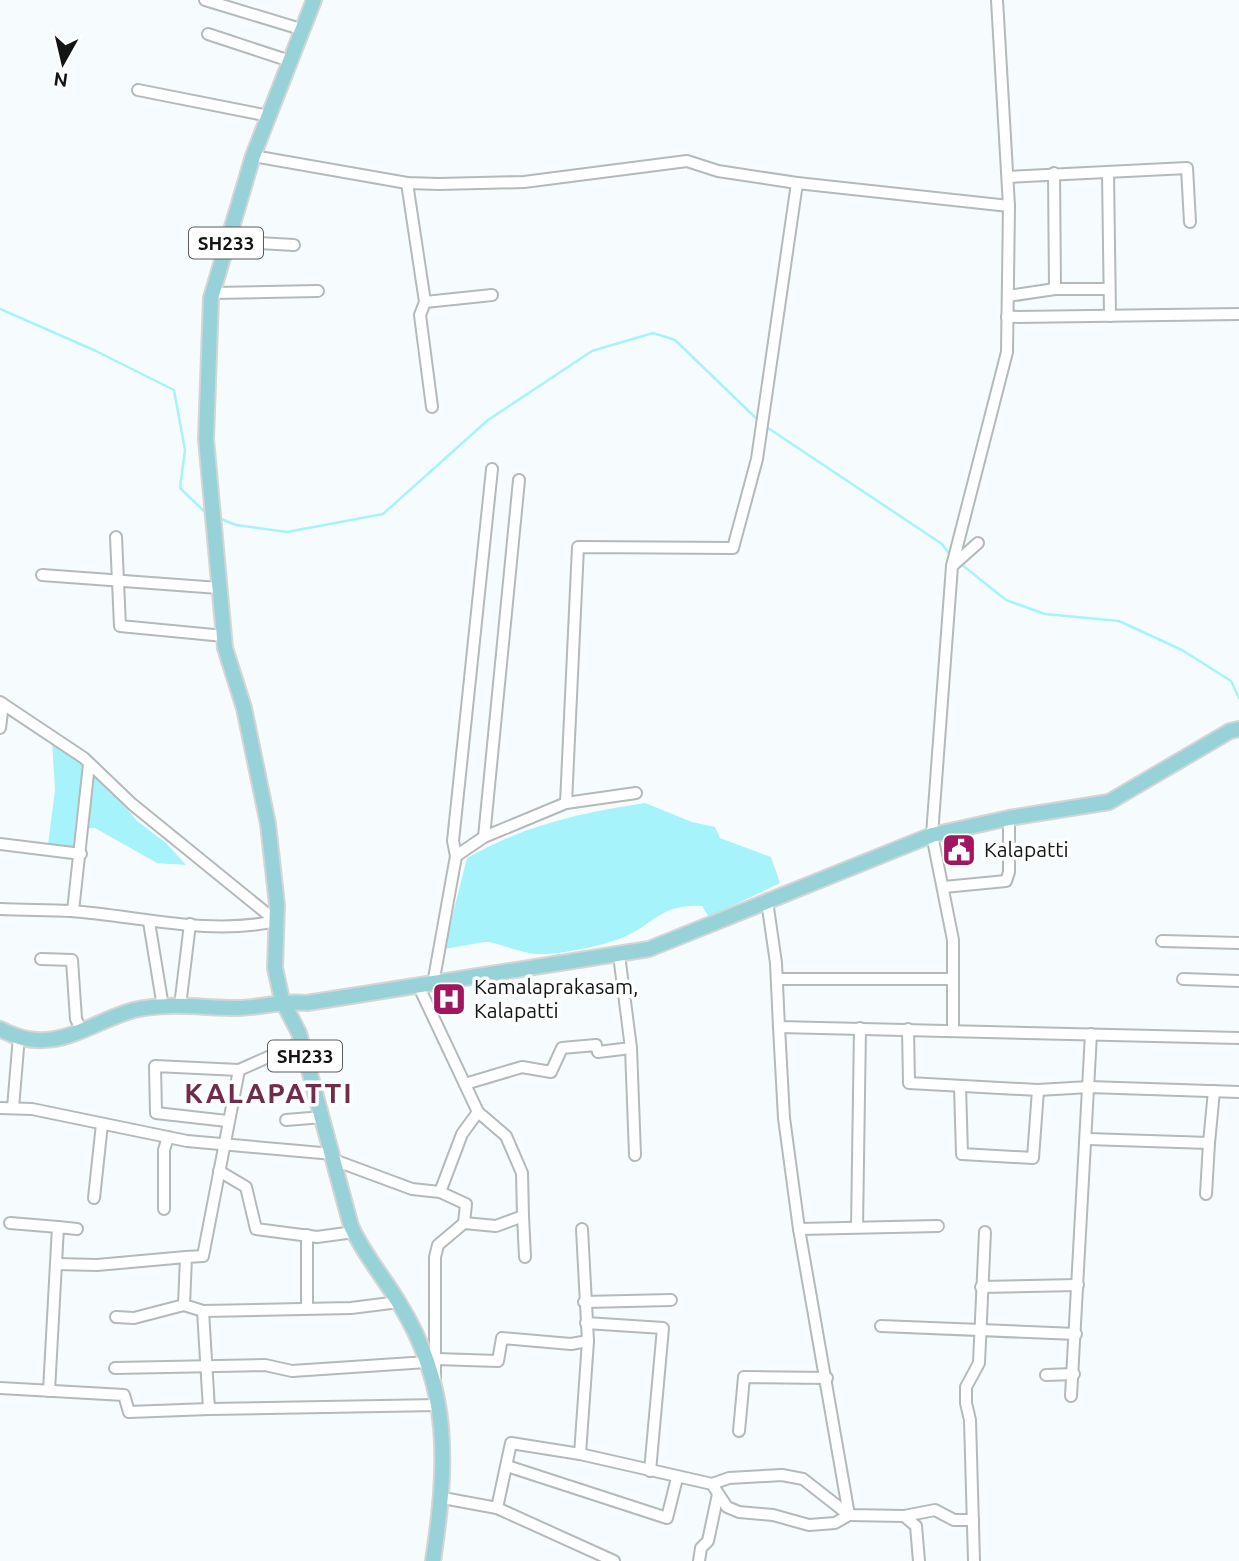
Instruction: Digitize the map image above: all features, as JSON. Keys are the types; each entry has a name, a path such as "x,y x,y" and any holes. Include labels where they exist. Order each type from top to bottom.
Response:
{"main road":[{"name":"SH233","path":"314,0 253,156 212,293 207,333 206,439 224,636 244,708 268,824 276,920 275,968 282,1000 302,1042 354,1232 365,1256 399,1302 432,1361 444,1446 443,1498 433,1561"},
{"path":"0,1029 19,1036 45,1040 82,1032 134,1010 180,1006 239,1008 282,1000 307,1003 426,986 534,965 649,949 932,835 1009,818 1109,802 1230,731 1239,730"}],"street":[{"path":"205,0 304,30"},
{"path":"953,1031 953,940 932,835 952,565 1007,352 1010,206 997,0"},
{"path":"208,34 290,61"},
{"path":"138,90 269,116"},
{"path":"253,156 407,183 524,182 687,161 718,171 797,183 1010,206"},
{"path":"1008,177 1187,168 1190,222"},
{"path":"1108,172 1110,316"},
{"path":"1054,173 1055,289"},
{"path":"407,183 425,302 419,315 432,407"},
{"path":"566,803 578,547 733,548 759,442 797,183"},
{"path":"226,242 294,244"},
{"path":"1008,296 1055,289 1109,289"},
{"path":"212,293 318,291"},
{"path":"425,302 492,295"},
{"path":"1007,317 1239,314"},
{"path":"492,469 453,841 456,856 426,986 478,1112 506,1136 522,1174 525,1257"},
{"path":"484,837 519,480"},
{"path":"116,537 120,626 224,636"},
{"path":"952,565 974,547"},
{"path":"42,575 219,588"},
{"path":"2,703 89,764 132,804 276,920"},
{"path":"0,728 2,703"},
{"path":"73,911 89,764"},
{"path":"456,856 484,837 566,803 636,793"},
{"path":"944,887 1006,881 1009,872 1009,818"},
{"path":"0,844 81,854"},
{"path":"768,901 777,979 784,1118 799,1229 849,1514"},
{"path":"0,909 73,911 149,922 244,928 276,920"},
{"path":"149,922 163,1007"},
{"path":"180,1006 190,924"},
{"path":"1162,941 1239,943"},
{"path":"619,955 631,1048 635,1155"},
{"path":"41,959 72,960 76,1019 82,1032"},
{"path":"777,979 953,979"},
{"path":"1183,979 1239,981"},
{"path":"779,1027 1239,1038"},
{"path":"857,1227 860,1028"},
{"path":"908,1029 909,1083 1038,1090 1090,1087 1239,1092"},
{"path":"1071,1396 1088,1139 1091,1034"},
{"path":"13,1108 19,1036"},
{"path":"227,1121 156,1113 155,1066 239,1070 302,1042"},
{"path":"465,1084 522,1067 551,1072 562,1048 596,1045 598,1052 631,1048"},
{"path":"57,1264 97,1265 203,1256 222,1145 239,1070"},
{"path":"960,1086 962,1154 974,1155 1033,1158 1038,1090"},
{"path":"1206,1194 1214,1091"},
{"path":"0,1108 32,1109 168,1138 334,1157 412,1189 440,1192 466,1204 464,1223 439,1245 435,1257 432,1361"},
{"path":"440,1192 462,1134 478,1112"},
{"path":"286,1120 323,1117"},
{"path":"94,1198 102,1124"},
{"path":"164,1209 164,1150 168,1138"},
{"path":"1088,1139 1209,1143"},
{"path":"219,1171 246,1188 256,1229 307,1235 354,1232"},
{"path":"464,1223 496,1226 523,1216"},
{"path":"10,1223 77,1229"},
{"path":"799,1229 938,1226"},
{"path":"48,1391 58,1227"},
{"path":"580,1454 588,1341 583,1302 582,1229"},
{"path":"974,1561 971,1420 966,1403 966,1387 970,1376 977,1370 982,1332 981,1287 985,1232"},
{"path":"307,1235 307,1308"},
{"path":"184,1306 186,1256"},
{"path":"981,1287 1078,1285"},
{"path":"583,1302 671,1300"},
{"path":"116,1317 134,1318 184,1306 203,1311 399,1302"},
{"path":"203,1311 209,1409"},
{"path":"586,1323 663,1328 650,1471"},
{"path":"881,1326 1076,1334"},
{"path":"115,1368 265,1364 292,1371 432,1361 498,1361 502,1338 571,1344 588,1341"},
{"path":"1046,1375 1074,1374"},
{"path":"739,1431 744,1377 827,1378"},
{"path":"0,1388 124,1395 129,1412 438,1405"},
{"path":"497,1508 511,1443 580,1454 677,1478 715,1489 727,1507 739,1512 773,1515 809,1525 835,1523 849,1514 904,1516 935,1510 954,1520 973,1520"},
{"path":"507,1466 667,1518 677,1478"},
{"path":"699,1561 701,1548 708,1541 715,1489 729,1478 782,1475 803,1479 849,1514"},
{"path":"443,1498 497,1508 614,1561"},
{"path":"904,1516 916,1526 919,1561"}],"water":[{"path":"52,741 104,782 137,821 166,843 186,865 157,863 95,828 78,829 75,848 48,845 55,790"},
{"path":"645,803 692,822 715,827 720,838 771,857 780,883 709,917 702,906 675,908 631,934 579,950 533,953 487,942 444,949 467,858 510,837 553,822"}],"waterway":[{"path":"0,309 96,351 174,390 185,450 180,488 206,513"},
{"path":"219,518 236,525 287,532 383,514 488,420 592,351 653,333 675,340 760,422"},
{"path":"765,426 942,544 951,556"},
{"path":"961,564 1006,600 1045,614 1119,621 1182,650 1231,681 1239,698"}],"place":[{"name":"Kalapatti","path":"959,850"},
{"name":"Kamalaprakasam, Kalapatti","path":"449,999"}],"district":[{"name":"KALAPATTI","path":"269,1093"}]}
